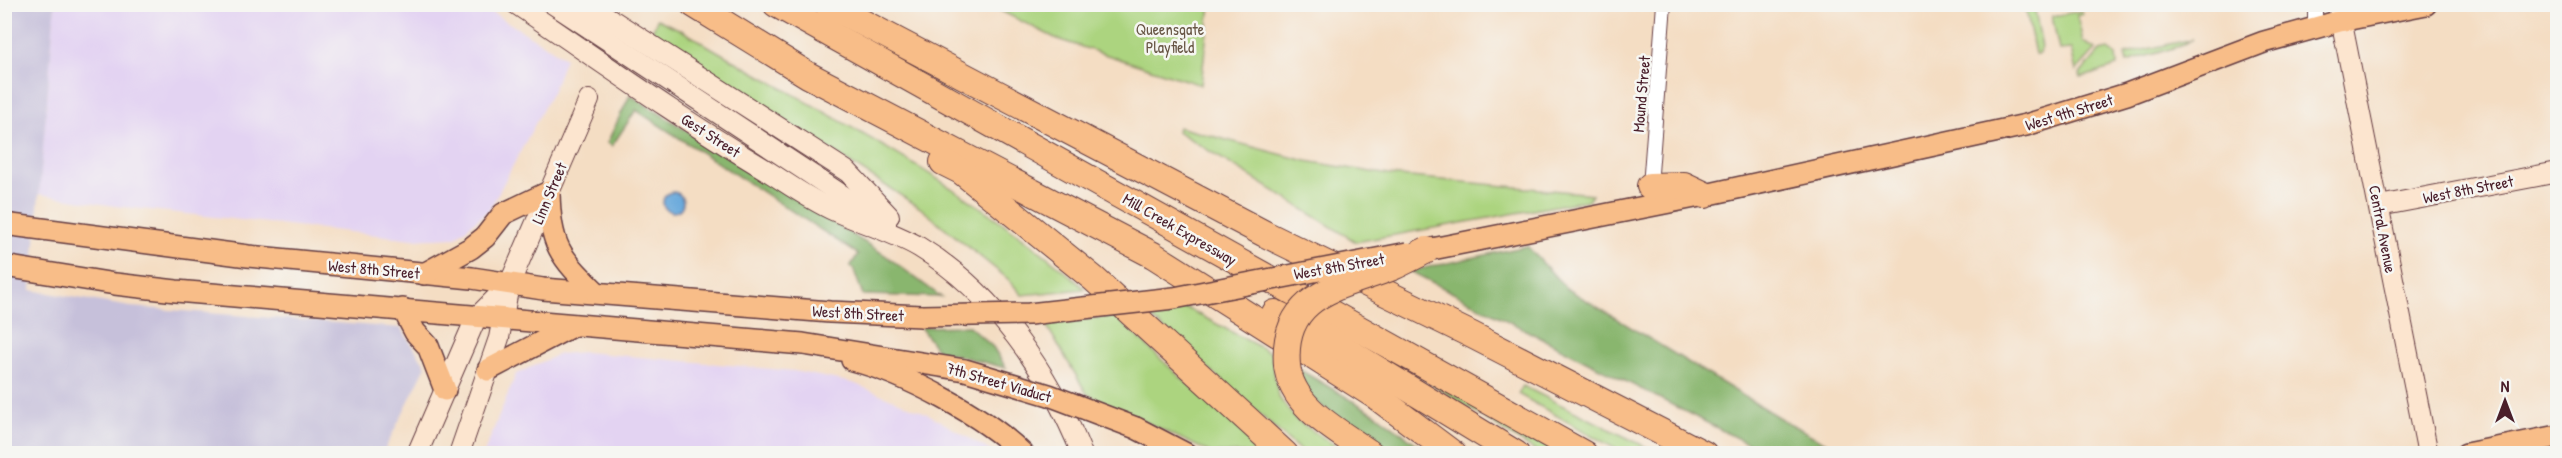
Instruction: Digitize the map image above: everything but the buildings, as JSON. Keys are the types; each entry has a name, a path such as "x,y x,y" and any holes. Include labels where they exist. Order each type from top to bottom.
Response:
{"highway":[{"path":"693,4 808,75 1153,255 1318,333 1514,453"},
{"name":"Mill Creek Expressway","path":"776,4 1584,453"},
{"path":"827,4 1265,234 1472,335 1704,453"},
{"path":"808,75 834,102 961,171 1102,287 1285,453"},
{"path":"1650,186 1684,185 1705,195"},
{"path":"1371,453 1318,416 1301,400 1293,387 1287,364 1287,348 1293,325 1306,303 1338,284 1393,267 1426,250"},
{"path":"1153,255 1377,397 1453,453"}],"main road":[{"name":"West 9th Street","path":"1705,195 2026,125 2119,97 2264,42 2315,27 2339,13 2426,4"},
{"path":"424,274 471,248 484,237 503,214 549,192 550,226 555,243 574,271 596,292"},
{"name":"West 8th Street","path":"4,224 248,256 472,278 509,285 830,312 922,316 1040,313 1174,298 1705,195"},
{"path":"4,266 115,284 403,309 476,318 803,344 866,364 905,381 972,415 999,432 1023,453"},
{"path":"403,309 415,332 428,346 445,390"},
{"path":"488,370 573,326"},
{"name":"7th Street Viaduct","path":"803,344 965,370 1049,395 1136,428 1186,453"},
{"path":"2466,453 2558,436"}],"street":[{"name":"Gest Street","path":"516,4 729,147 832,210 917,246 950,269 1007,327 1049,385 1082,453"},
{"path":"553,4 843,193 917,246"},
{"name":"Gest Street","path":"587,4 848,172 917,246"},
{"name":"Mound Street","path":"1650,186 1665,4"},
{"path":"2314,4 2315,27"},
{"name":"Central Avenue","path":"2339,13 2428,453"},
{"name":"Linn Street","path":"459,453 504,320 509,285 589,100"},
{"name":"West 8th Street","path":"2379,206 2558,171"},
{"name":"Linn Street","path":"417,453 476,318 509,285"}],"shaded area":[{"path":"4,5 55,5 31,290 131,307 401,328 426,366 383,453 5,453"},
{"path":"55,5 480,5 565,58 553,90 490,209 456,237 413,239 115,206 39,194"},
{"path":"585,352 794,371 853,383 928,414 994,453 484,453 516,374 559,354"}],"green space":[{"name":"Queensgate Playfield","path":"989,5 1210,5 1201,85 1057,39"},
{"path":"2025,5 2034,5 2042,47 2039,54 2035,54"},
{"path":"2082,11 2083,14 2077,16 2083,42 2096,49 2076,71 2071,49 2059,50 2052,16"},
{"path":"657,19 681,30 941,181 991,214 1039,250 1085,289 1022,295 1008,279 919,207 651,35"},
{"path":"2193,39 2180,46 2127,62 2125,54"},
{"path":"2108,49 2116,55 2117,66 2081,78 2080,74 2100,51"},
{"path":"630,95 885,255 941,297 863,295 853,268 850,267 858,254 636,110 612,146 607,143"},
{"path":"1178,127 1306,161 1389,175 1592,194 1588,200 1356,242 1177,131"},
{"path":"1527,246 1566,288 1783,420 1844,453 1766,453 1410,271"},
{"path":"1183,306 1271,353 1278,396 1295,419 1346,453 1303,453 1146,313"},
{"path":"1115,316 1179,376 1271,453 1211,453 1087,394 1045,323"},
{"path":"969,326 993,347 1006,368 937,350 920,327"},
{"path":"1295,367 1377,415 1429,453 1390,453 1311,399"},
{"path":"1409,369 1563,453 1538,453"},
{"path":"1523,386 1658,453 1623,453 1518,394"}],"water":[{"path":"673,192 680,195 683,202 680,209 673,212 666,209 663,202 666,195"}]}
